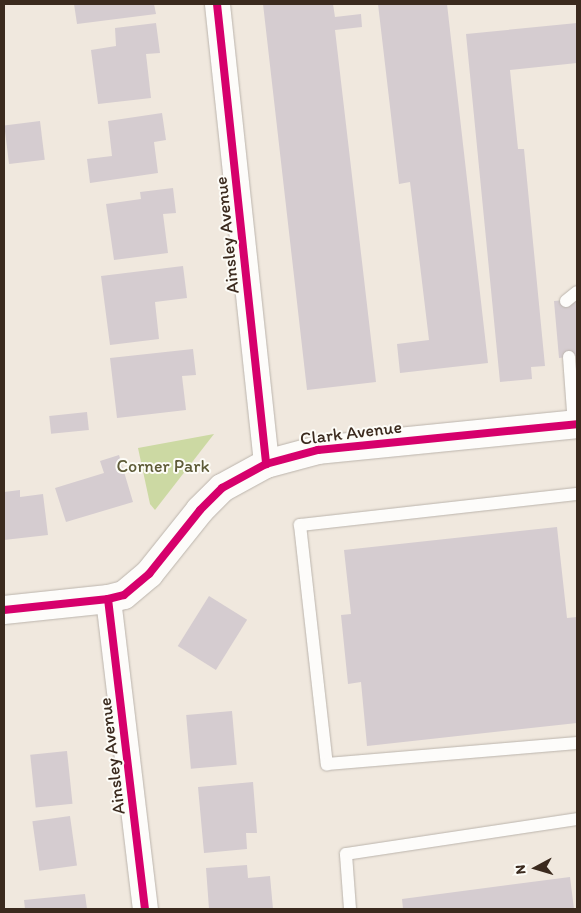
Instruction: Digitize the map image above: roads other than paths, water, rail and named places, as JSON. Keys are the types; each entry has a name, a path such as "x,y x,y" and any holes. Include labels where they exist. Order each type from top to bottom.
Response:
{"street":[{"name":"Ainsley Avenue","path":"217,4 266,464"},
{"name":"Clark Avenue","path":"4,610 108,600 136,588 200,510 222,488 266,464 318,450 576,425"},
{"name":"Ainsley Avenue","path":"108,600 145,909"}],"lane":[{"path":"566,301 577,292"},
{"path":"569,357 576,425"},
{"path":"577,494 300,525 327,764 577,743"},
{"path":"350,909 346,854 577,819"}],"park label":[{"name":"Corner Park","path":"163,466"}]}
